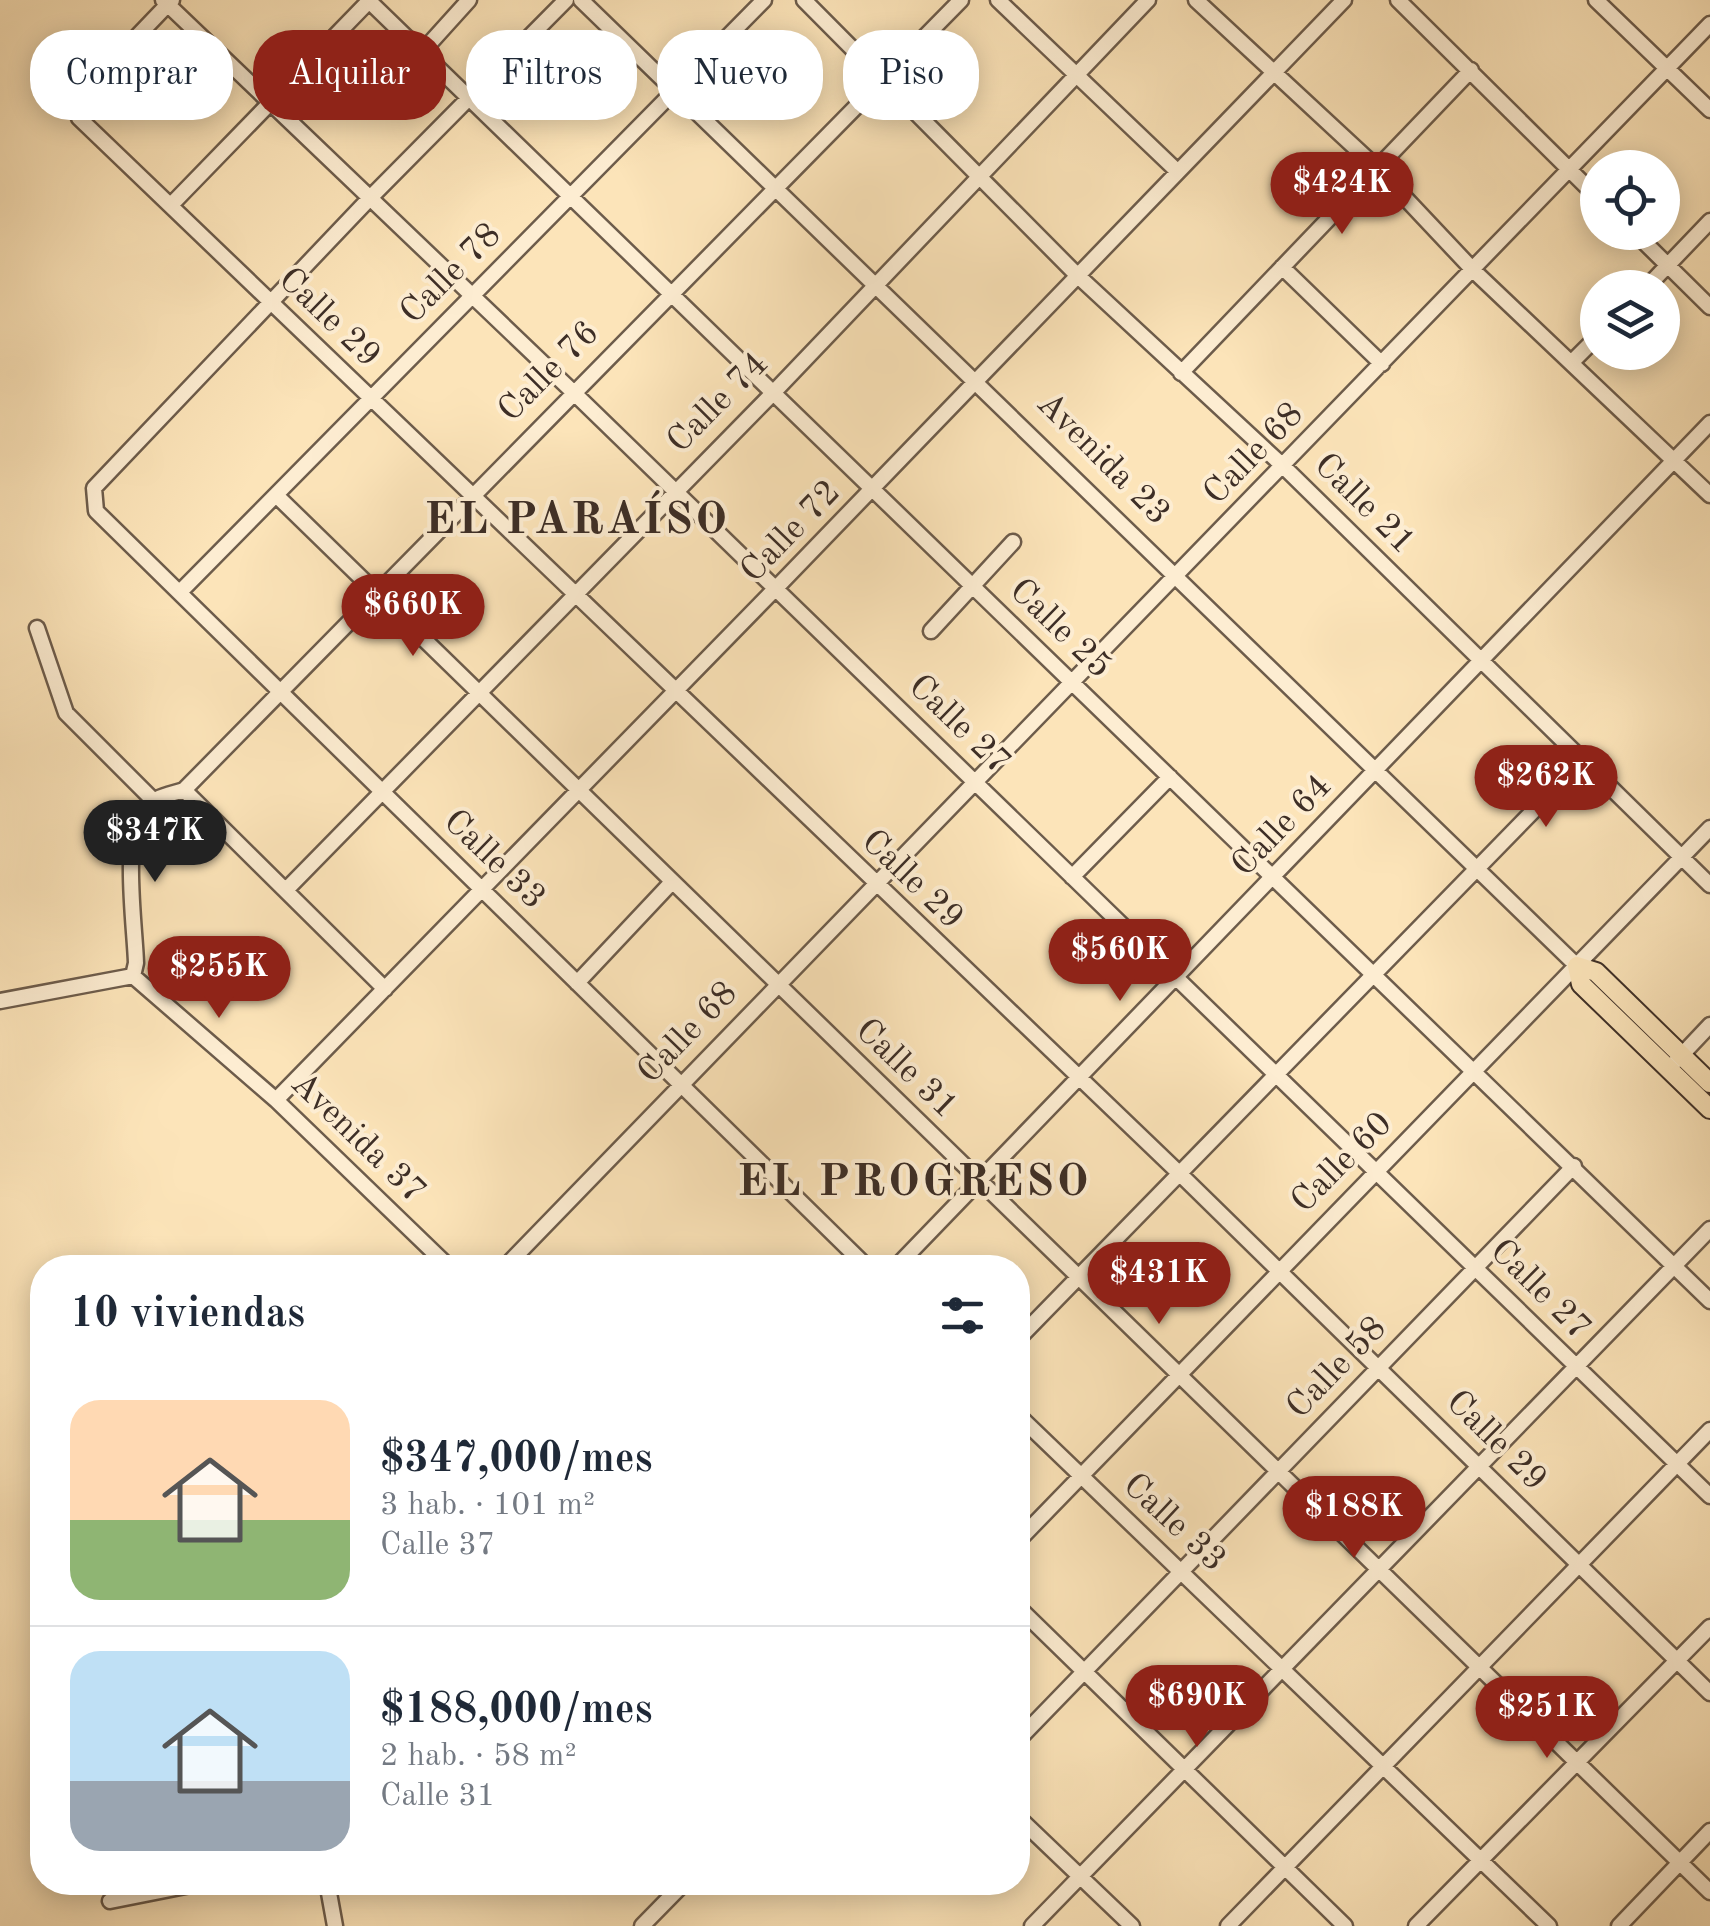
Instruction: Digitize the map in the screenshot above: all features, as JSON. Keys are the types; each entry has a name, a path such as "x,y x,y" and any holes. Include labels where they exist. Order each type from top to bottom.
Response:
{"main road":[{"name":"Avenida 23","path":"1577,966 1581,984 1675,1062 1710,1083"},
{"name":"Avenida 23","path":"1675,1062 1710,1109"}],"street":[{"path":"340,30 369,0"},
{"name":"Calle 25","path":"369,0 400,30"},
{"path":"442,30 469,0"},
{"path":"536,30 566,0"},
{"name":"Avenida 23","path":"580,0 657,74"},
{"name":"Calle 78","path":"735,30 764,0"},
{"name":"Calle 21","path":"804,0 843,41"},
{"name":"Calle 76","path":"932,30 961,0"},
{"path":"998,0 1177,172"},
{"name":"Calle 74","path":"286,890 571,594 773,392 1148,0"},
{"path":"1196,0 1377,168 1474,271 1710,494"},
{"name":"Calle 72","path":"276,1100 777,590 1344,0"},
{"path":"1398,0 1580,181"},
{"path":"1596,0 1710,110"},
{"name":"Calle 27","path":"168,1 253,89"},
{"name":"Calle 29","path":"168,1 81,94 76,108 79,118 674,694 1179,1173 1710,1693"},
{"name":"Calle 68","path":"516,1255 972,780 1072,684 1710,24"},
{"path":"1181,373 1471,70"},
{"name":"Calle 25","path":"446,75 466,95"},
{"path":"270,302 466,101"},
{"name":"Calle 78","path":"180,592 657,109"},
{"path":"172,205 254,120"},
{"name":"Calle 27","path":"285,120 572,390 1710,1496"},
{"name":"Calle 25","path":"492,120 1710,1301"},
{"name":"Avenida 23","path":"704,120 976,379 1577,966"},
{"name":"Calle 76","path":"184,790 572,390 844,120"},
{"name":"Calle 21","path":"920,120 1077,275 1283,466 1710,885"},
{"path":"1663,270 1710,222"},
{"path":"1653,250 1710,307"},
{"path":"1282,267 1382,364"},
{"name":"Calle 33","path":"270,302 94,488 96,511 281,688 481,890 855,1255"},
{"path":"1571,363 1580,354"},
{"name":"Calle 64","path":"907,1255 1710,423"},
{"name":"Calle 31","path":"277,496 1178,1377 1380,1566 1710,1892"},
{"path":"932,631 1013,542"},
{"path":"37,628 66,712 153,800"},
{"path":"1030,1326 1582,761"},
{"path":"1072,877 1170,777"},
{"path":"0,1002 133,976 135,823 153,800 184,790 385,989"},
{"name":"Calle 60","path":"1030,1528 1710,828"},
{"path":"577,983 672,882"},
{"name":"Avenida 37","path":"133,976 276,1100 437,1255"},
{"path":"1675,1062 1710,1025"},
{"name":"Calle 58","path":"1030,1727 1574,1166"},
{"path":"1032,1926 1710,1229"},
{"name":"Calle 33","path":"1030,1427 1080,1478 1184,1571 1382,1768 1549,1926"},
{"path":"1228,1926 1710,1430"},
{"path":"1030,1619 1345,1926"},
{"path":"1416,1926 1710,1627"},
{"path":"1030,1828 1132,1926"},
{"path":"1619,1926 1710,1831"},
{"path":"110,1901 140,1895"},
{"path":"329,1895 335,1926"},
{"path":"642,1926 668,1895"}],"district":[{"name":"EL PARAÍSO","path":"577,521"},
{"name":"EL PROGRESO","path":"914,1183"}]}
